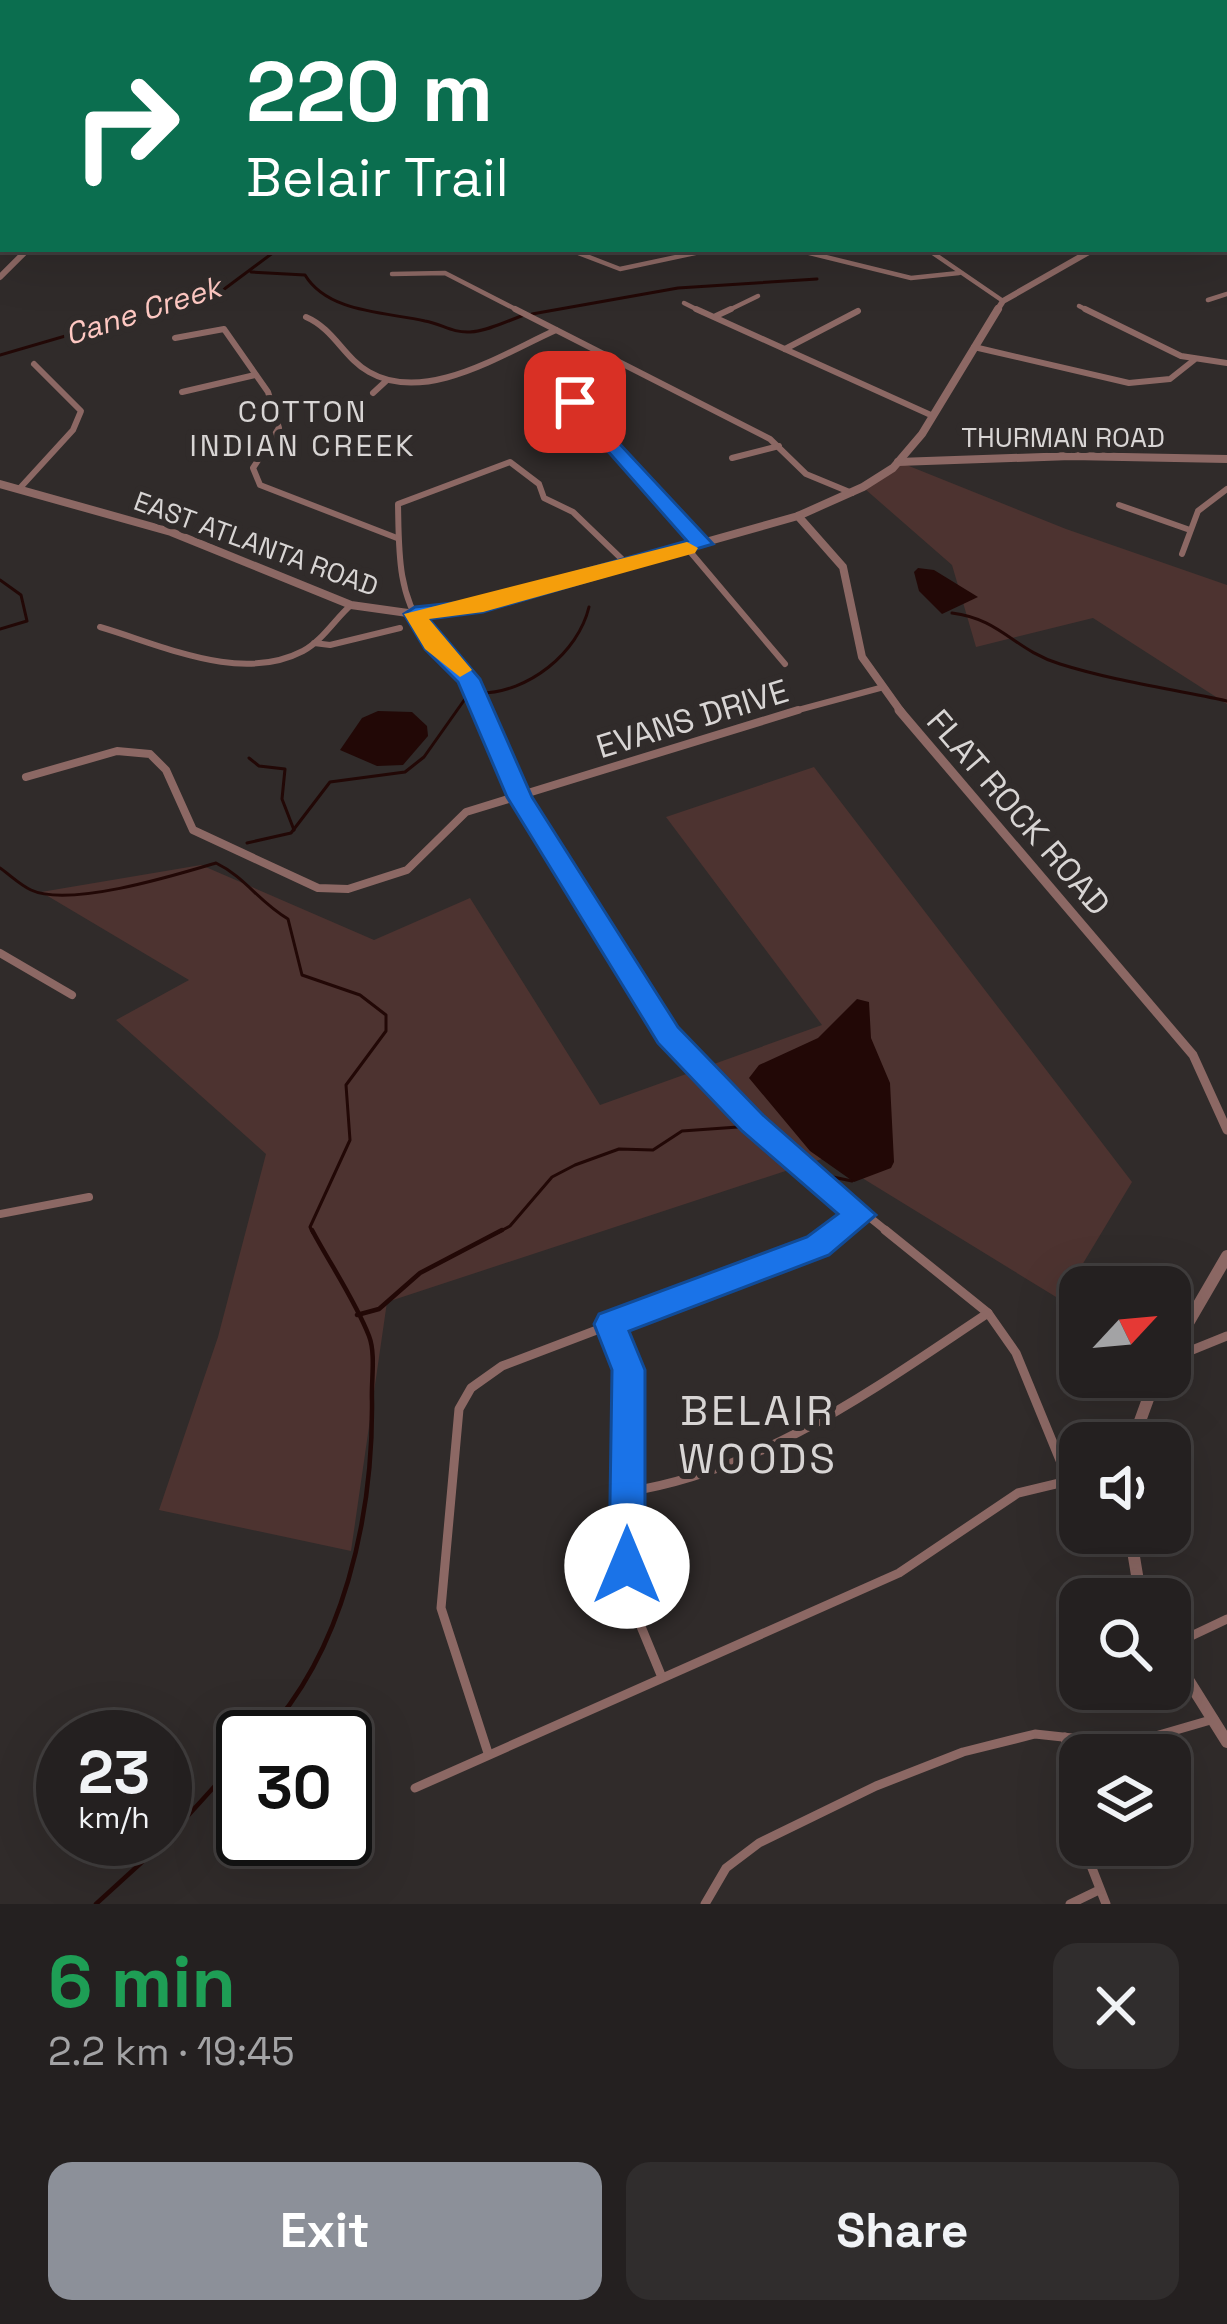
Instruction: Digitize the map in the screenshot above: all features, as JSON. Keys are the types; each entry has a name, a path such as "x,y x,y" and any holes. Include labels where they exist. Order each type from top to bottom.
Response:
{"street":[{"path":"0,278 25,252"},
{"path":"576,252 620,269 700,252"},
{"path":"806,252 911,278 959,273"},
{"path":"931,252 1003,302"},
{"name":"EAST ATLANTA ROAD","path":"0,484 189,539 351,605 415,614 475,607 798,515 852,493 898,462 933,416 1003,302 1089,252"},
{"path":"392,274 435,270 778,446 806,474 852,493"},
{"path":"1208,300 1227,294"},
{"path":"715,316 758,296"},
{"path":"684,303 933,416"},
{"path":"1079,306 1194,360 1227,363"},
{"path":"784,350 858,311"},
{"path":"306,317 326,324 356,362 386,381"},
{"path":"175,338 224,329 281,416 275,437 252,472 260,485 397,538"},
{"path":"373,393 386,381 450,375 557,329"},
{"path":"974,347 1129,383 1170,379 1194,360"},
{"path":"20,488 73,430 81,411 34,364"},
{"path":"182,392 255,375"},
{"path":"575,402 702,544"},
{"path":"211,445 262,452"},
{"path":"732,458 778,446"},
{"name":"THURMAN ROAD","path":"898,462 1071,456 1227,459"},
{"path":"628,565 573,512 544,498 539,484 510,462 398,504 400,576 415,614 434,644 468,679 520,797 668,1035 753,1123 860,1215 988,1313 1016,1353 1059,1459"},
{"path":"1182,554 1198,511 1227,489"},
{"path":"1119,505 1190,530"},
{"name":"FLAT ROCK ROAD","path":"798,515 843,568 858,645 880,688 1193,1054 1227,1130"},
{"path":"687,548 785,664"},
{"path":"100,627 230,663 277,659 314,643 351,605"},
{"path":"314,643 333,644 400,628"},
{"name":"EVANS DRIVE","path":"26,777 118,751 145,751 163,764 193,830 333,891 403,873 458,816 729,729 880,688"},
{"path":"0,952 72,995"},
{"path":"0,1214 89,1197"},
{"path":"488,1753 441,1608 459,1408 471,1388 502,1366 818,1246 860,1215"},
{"path":"1191,1319 1227,1256"},
{"path":"626,1492 684,1480 804,1430 988,1313"},
{"path":"610,1324 629,1370 628,1595 661,1675"},
{"path":"1191,1349 1227,1336"},
{"path":"415,1788 899,1573 1018,1493 1059,1483"},
{"path":"1191,1638 1227,1619"},
{"path":"1191,1682 1227,1742"},
{"path":"1167,1734 1214,1719"},
{"path":"705,1904 735,1858 831,1808 985,1745 1021,1735 1059,1737"},
{"path":"1092,1866 1106,1904"},
{"path":"1070,1904 1101,1889"}],"shaded area":[{"path":"899,462 1066,529 1227,585 1227,704 1093,618 976,647 952,565 865,489"},
{"path":"934,570 978,597 942,614 919,591 914,572"},
{"path":"378,711 412,712 427,726 428,736 403,765 377,766 340,750 362,718"},
{"path":"814,767 1132,1182 1081,1266 1059,1266 1059,1299 828,1157 387,1302 351,1551 159,1510 218,1337 266,1154 116,1020 189,980 41,892 201,865 374,940 470,898 600,1105 822,1025 666,817"},
{"path":"857,999 869,1002 871,1038 890,1083 894,1162 891,1168 854,1182 810,1151 749,1078 759,1065 818,1038"}],"waterway":[{"name":"Cane Creek","path":"0,355 223,290 274,252"},
{"path":"251,272 305,275 315,288 343,304 458,331 484,330 524,315"},
{"path":"532,314 678,288 817,279"},
{"path":"0,580 21,595 27,621 0,629"},
{"path":"480,693 516,686 548,667 574,640 589,607"},
{"path":"952,613 996,628 1060,664 1227,701"},
{"path":"294,829 330,782 405,772 424,757 465,699"},
{"path":"249,758 259,766 285,769 282,799 294,829"},
{"path":"247,843 294,829"},
{"path":"0,868 31,890 70,895 123,888 216,863 288,919 302,975 360,995 386,1015 386,1031 346,1085 350,1140 310,1227 313,1233"},
{"path":"497,1233 510,1226 552,1177 575,1165 619,1149 653,1150 682,1131 738,1127"},
{"path":"764,1128 828,1176 852,1181"},
{"path":"312,1230 359,1314"},
{"path":"359,1314 379,1309 420,1273 502,1230"},
{"path":"285,1710 333,1623 359,1536 371,1445 373,1368 371,1343 359,1314"},
{"path":"96,1904 164,1842 216,1785"}],"slow traffic":[{"path":"460,670 434,644 415,614 475,607 687,548"}],"district":[{"name":"COTTON INDIAN CREEK","path":"303,429"},
{"name":"BELAIR WOODS","path":"758,1434"}],"route":[{"path":"575,402 702,544 475,607 415,614 434,644 468,679 520,797 668,1035 753,1123 860,1215 818,1246 610,1324 629,1370 624,1477 627,1566"}]}
